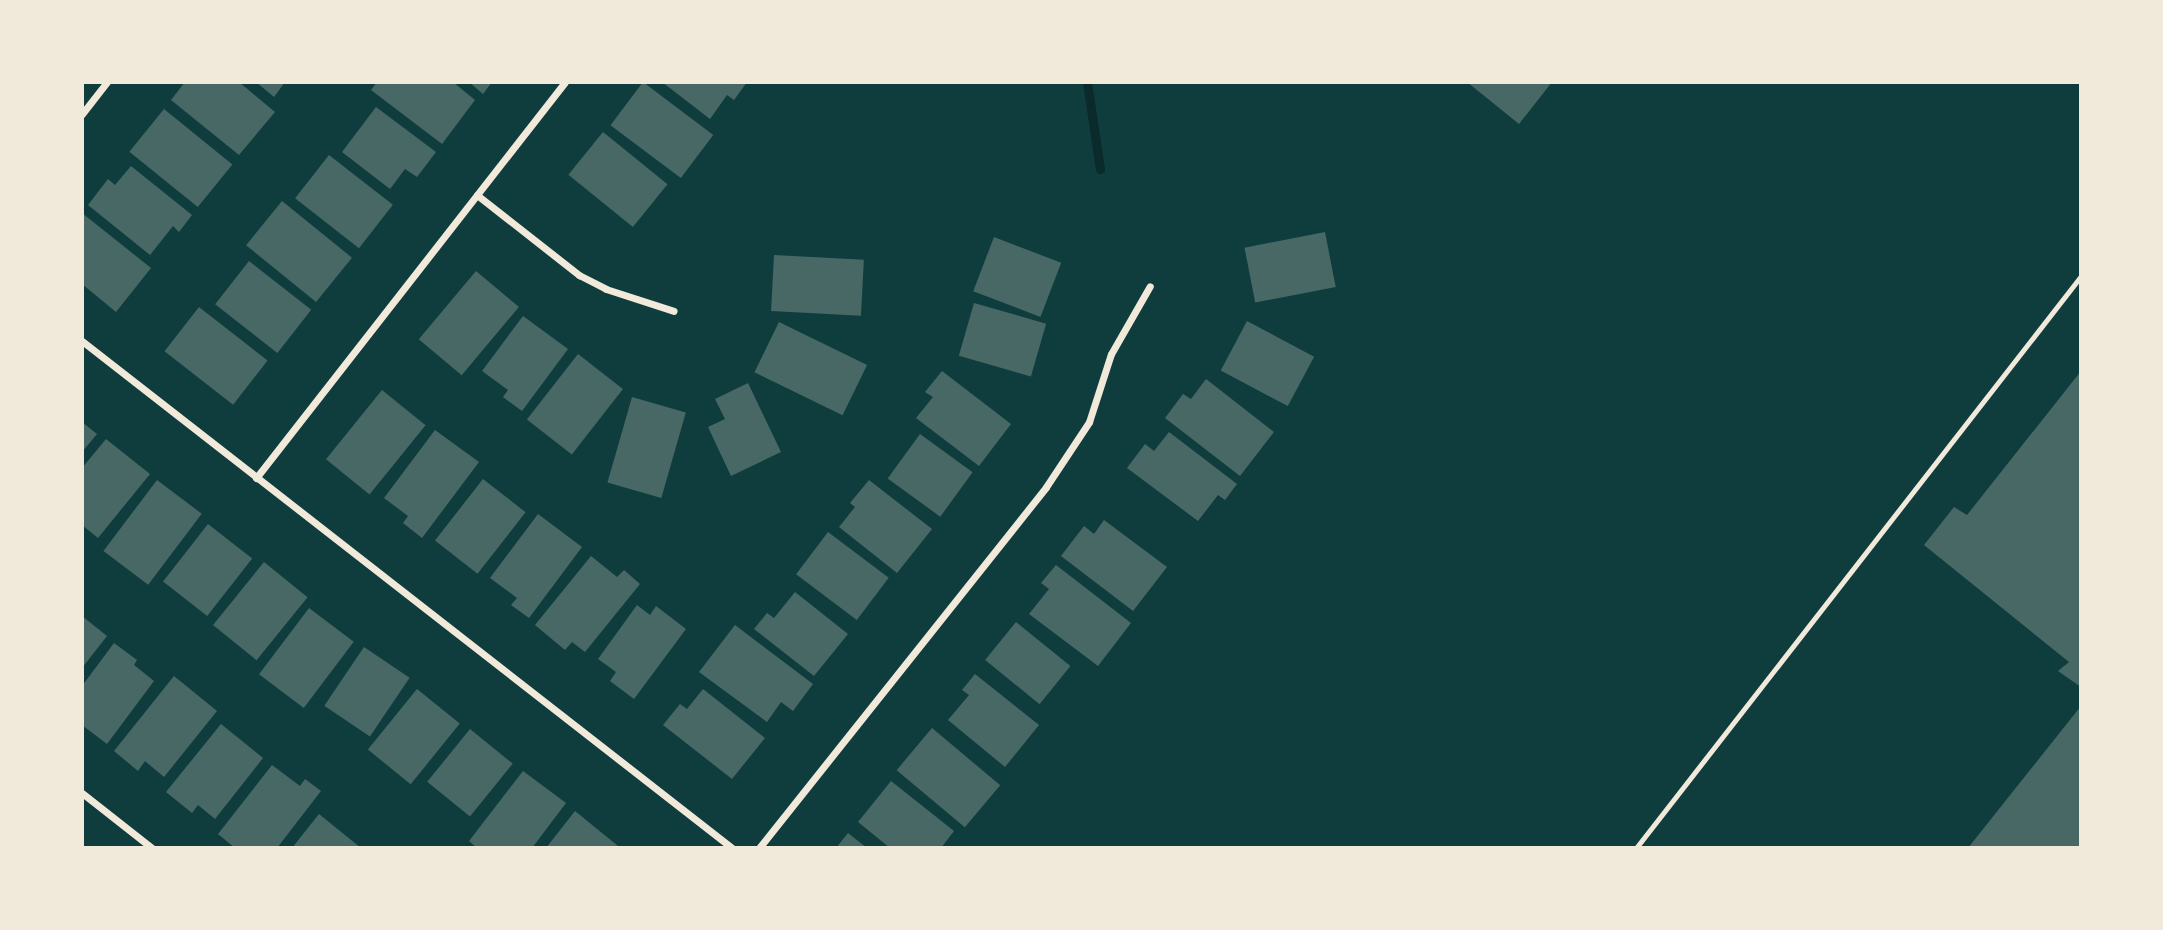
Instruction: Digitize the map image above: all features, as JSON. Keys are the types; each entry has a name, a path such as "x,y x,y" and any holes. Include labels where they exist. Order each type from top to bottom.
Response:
{"street":[{"path":"82,114 107,82"},
{"path":"256,478 565,82"},
{"path":"477,195 579,275 606,289 674,312"},
{"path":"759,848 1046,487 1089,422 1111,354 1150,286"},
{"path":"82,341 732,848"},
{"path":"82,793 152,848"}],"lane":[{"path":"1636,848 2081,276"}],"building":[{"path":"185,82 239,82 275,112 239,155 171,100"},
{"path":"256,82 285,82 274,97"},
{"path":"377,82 453,82 475,100 442,144 371,90"},
{"path":"469,82 492,82 483,94"},
{"path":"643,82 713,135 681,178 611,125"},
{"path":"662,82 747,82 734,100 727,95 710,119"},
{"path":"1467,82 1552,82 1519,124"},
{"path":"376,107 436,152 417,177 405,169 390,189 342,152"},
{"path":"164,109 232,164 198,207 129,152"},
{"path":"603,132 668,184 633,227 568,175"},
{"path":"329,155 393,205 359,248 295,198"},
{"path":"131,166 192,215 179,232 173,226 150,255 88,205 108,179 115,185"},
{"path":"282,201 352,258 316,302 246,245"},
{"path":"82,213 151,268 116,312 82,284"},
{"path":"1325,232 1336,287 1255,303 1245,248"},
{"path":"994,237 1061,263 1040,317 973,291"},
{"path":"774,255 864,260 861,316 771,311"},
{"path":"249,261 311,310 277,353 215,304"},
{"path":"476,271 519,307 462,375 419,339"},
{"path":"974,303 1046,324 1031,377 959,356"},
{"path":"199,307 268,361 233,405 165,351"},
{"path":"523,316 568,349 522,411 503,397 508,390 482,371"},
{"path":"1247,321 1314,357 1288,406 1221,370"},
{"path":"779,322 867,365 843,415 754,372"},
{"path":"578,354 623,389 572,454 527,419"},
{"path":"942,371 1011,424 979,466 916,418 933,397 925,392"},
{"path":"2081,371 2081,687 2058,671 2069,662 1924,545 1954,507 1967,515"},
{"path":"1206,379 1274,432 1240,476 1165,418 1183,394 1191,399"},
{"path":"748,383 781,452 731,476 708,427 725,419 715,399"},
{"path":"382,390 426,425 370,494 326,459"},
{"path":"632,397 686,412 661,498 607,483"},
{"path":"82,422 97,434 82,452"},
{"path":"435,430 479,462 422,538 403,523 408,516 384,498"},
{"path":"1169,432 1237,484 1225,500 1218,495 1198,521 1127,468 1145,444 1154,451"},
{"path":"920,434 973,472 940,517 888,478"},
{"path":"106,439 150,474 98,538 82,525 82,468"},
{"path":"483,479 526,512 478,574 435,540"},
{"path":"157,480 202,514 148,585 103,551"},
{"path":"869,480 932,529 897,573 839,527 855,507 850,503"},
{"path":"538,514 582,547 529,618 511,605 517,598 490,578"},
{"path":"1104,520 1167,567 1133,611 1061,556 1084,526 1094,534"},
{"path":"208,524 252,558 207,616 163,582"},
{"path":"828,532 889,578 857,620 796,574"},
{"path":"591,556 617,577 624,570 640,584 585,652 572,642 565,650 535,625"},
{"path":"264,562 308,597 257,660 213,625"},
{"path":"1056,565 1131,623 1098,666 1029,614 1049,589 1041,583"},
{"path":"795,592 848,634 814,676 754,629 767,613 774,618"},
{"path":"637,605 650,615 656,606 686,629 634,699 610,681 616,672 598,659"},
{"path":"309,608 354,642 304,708 259,674"},
{"path":"82,616 107,636 82,668"},
{"path":"1016,622 1070,666 1040,704 985,660"},
{"path":"735,625 813,684 793,711 781,702 767,722 699,672"},
{"path":"114,643 137,660 134,665 154,681 107,744 82,725 82,686"},
{"path":"364,647 410,678 370,737 324,706"},
{"path":"975,674 1039,725 1005,767 948,720 969,695 962,690"},
{"path":"174,676 217,711 164,777 145,761 138,771 114,751"},
{"path":"417,689 460,724 411,784 368,750"},
{"path":"703,689 765,738 732,779 663,725 680,704 687,709"},
{"path":"2081,706 2081,848 1968,848"},
{"path":"221,724 263,758 215,819 198,805 192,813 166,792"},
{"path":"932,728 1000,785 965,827 897,770"},
{"path":"470,729 513,764 470,816 427,782"},
{"path":"272,765 300,786 305,779 321,791 277,848 235,848 218,834"},
{"path":"523,771 566,803 532,848 477,848 469,841"},
{"path":"891,781 954,831 941,848 890,848 858,822"},
{"path":"575,811 618,846 546,848"},
{"path":"319,814 361,848 292,848"},
{"path":"848,833 867,848 836,848"}],"waterway":[{"path":"1087,82 1100,169"}]}
